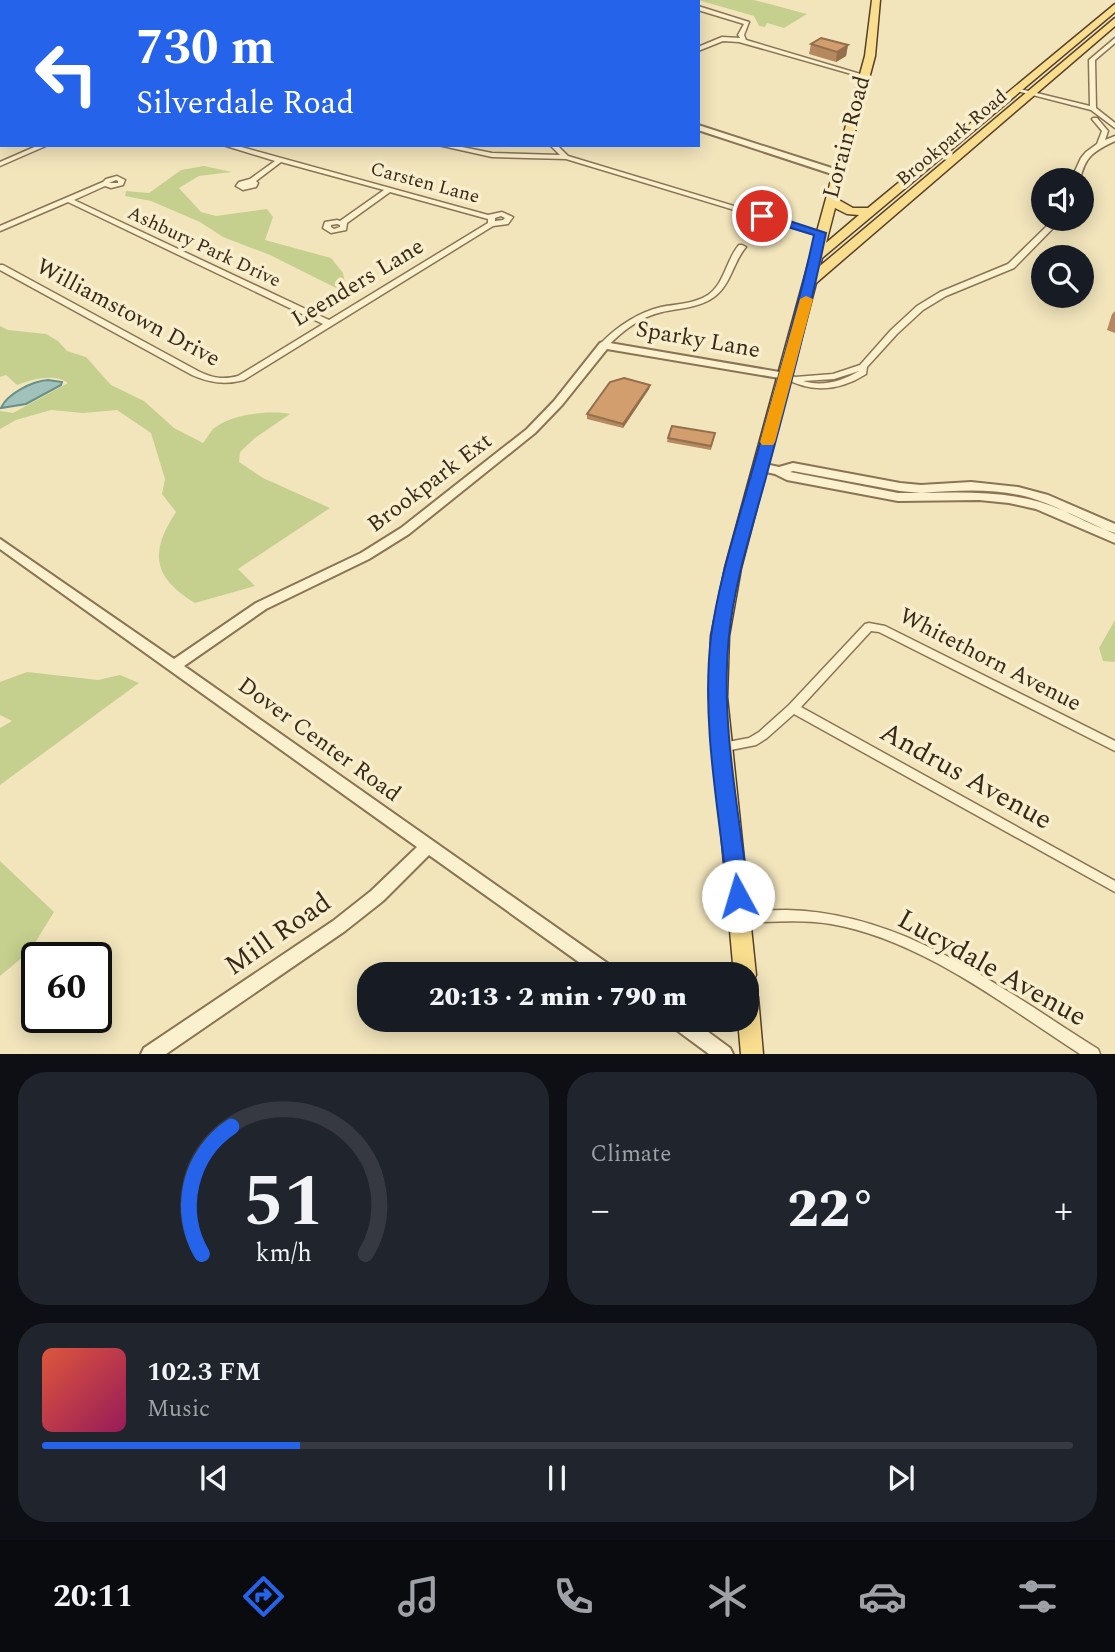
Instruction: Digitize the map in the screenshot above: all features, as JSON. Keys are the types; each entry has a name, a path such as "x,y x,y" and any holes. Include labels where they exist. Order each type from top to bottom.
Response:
{"main road":[{"name":"Lorain Road","path":"744,962 721,747 718,697 720,636 733,568 761,467 791,378 820,233 870,56 876,0"},
{"name":"Brookpark Road","path":"816,258 1115,7"},
{"name":"Brookpark Road","path":"810,281 1037,97 1115,21"},
{"path":"830,200 851,212 872,211"},
{"path":"750,1032 752,1054"}],"street":[{"path":"700,9 747,23 741,35 744,41"},
{"path":"700,48 722,39 744,41 864,76"},
{"path":"1095,112 1092,61 1115,40"},
{"path":"1016,90 1088,115 1102,125 1105,134 1100,145"},
{"path":"1037,97 1095,112 1115,126"},
{"path":"700,128 838,173"},
{"path":"1080,168 1083,157 1115,138"},
{"path":"0,164 40,147"},
{"name":"Carsten Lane","path":"233,147 390,189 491,220"},
{"path":"452,147 492,155 566,157 820,233"},
{"path":"555,147 566,157"},
{"path":"252,181 280,160"},
{"path":"0,229 106,183"},
{"path":"342,223 390,189"},
{"name":"Ashbury Park Drive","path":"66,199 328,323"},
{"name":"Leenders Lane","path":"241,378 491,220"},
{"path":"791,378 804,385 838,383 858,375 900,325 920,308 943,294 1011,266 1046,231"},
{"name":"Brookpark Ext","path":"174,666 261,606 365,556 405,531 531,431 558,403 604,345 621,329 638,318 708,299 721,288 734,255 742,247"},
{"name":"Williamstown Drive","path":"0,267 215,383 241,378"},
{"name":"Sparky Lane","path":"604,345 791,378"},
{"path":"761,467 791,477 898,497 979,496 1009,499 1039,506 1115,539"},
{"path":"779,471 793,467 921,489 971,486 1006,489 1044,498 1115,529"},
{"name":"Dover Center Road","path":"0,543 592,962"},
{"name":"Whitethorn Avenue","path":"721,747 752,742 793,708 869,627 875,627 1115,746"},
{"name":"Andrus Avenue","path":"793,708 1115,887"},
{"name":"Mill Road","path":"150,1054 339,926 377,896 427,847"},
{"name":"Lucydale Avenue","path":"740,917 796,916 832,919 864,926 904,941 961,972 1093,1054"},
{"path":"694,1032 724,1054"}],"green space":[{"path":"700,0 754,0 807,14 784,28 767,23 765,27 759,26 754,16"},
{"path":"204,166 232,172 199,176 179,188 201,212 216,216 267,209 273,217 265,240 331,258 343,273 345,283 342,288 336,288 270,255 223,237 200,222 151,201 125,196 126,191 149,193 181,170"},
{"path":"0,326 8,330 46,334 58,341 67,351 86,357 111,385 144,401 174,428 203,443 213,429 239,417 261,413 290,414 240,452 239,462 263,478 330,508 238,569 255,586 195,603 171,584 163,574 160,563 162,540 176,512 162,494 165,479 151,433 117,410 83,413 51,410 16,420 0,429 0,411 13,413 68,383 50,378 17,385 6,375 0,377"},
{"path":"1115,620 1115,662 1103,661 1099,648"},
{"path":"27,672 98,680 120,675 139,683 0,785 0,728 12,721 0,715 0,682"},
{"path":"0,861 54,912 36,942 21,942 21,958 0,976"}],"water":[{"path":"48,380 62,382 26,404 1,408 21,389"}],"building":[{"path":"821,38 848,45 837,52 811,44"},
{"path":"624,378 650,385 623,424 587,414 610,382"},
{"path":"672,426 715,433 711,446 668,438"}],"slow traffic":[{"path":"767,442 806,299"}],"route":[{"path":"738,896 721,747 718,697 720,636 733,568 805,307 820,233 762,216"}]}
